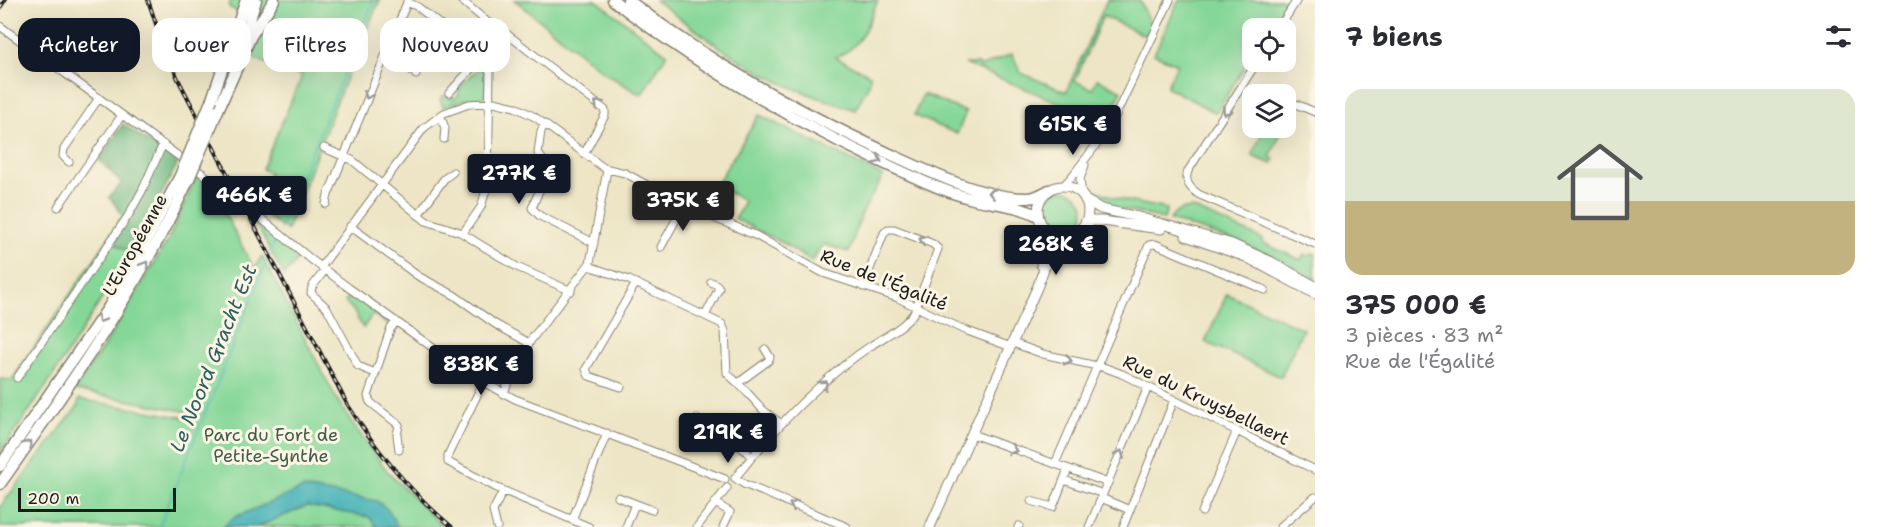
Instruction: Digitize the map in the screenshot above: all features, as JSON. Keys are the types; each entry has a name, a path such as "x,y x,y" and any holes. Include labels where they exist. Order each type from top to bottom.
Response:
{"highway":[{"name":"L'Européenne","path":"184,179 235,34 244,0"},
{"name":"L'Européenne","path":"0,484 52,402 134,285 218,110 256,0"},
{"path":"218,110 252,36 274,0"},
{"path":"613,0 704,66 813,127 892,167 943,189 970,198 1024,210 1038,216"},
{"path":"628,0 683,40 743,79 807,114 919,167 960,184 1006,196 1030,198 1049,190"},
{"name":"L'Européenne","path":"0,466 52,402"}],"main road":[{"path":"1032,301 1047,241 1045,229 1038,216 1040,202 1049,190 1063,186 1073,188 1099,208 1232,244 1270,261 1315,286"},
{"path":"1084,197 1088,212 1084,225"},
{"path":"1045,229 1055,235 1064,236 1074,233 1084,225 1098,221 1140,225 1198,239 1251,260 1315,294"},
{"path":"930,527 1032,301 1049,256 1056,243 1064,236"}],"street":[{"path":"460,0 483,18"},
{"path":"1084,197 1080,185 1082,173 1120,108 1170,0"},
{"path":"1285,18 1297,0"},
{"path":"400,18 407,1 432,18"},
{"path":"0,26 242,202 323,269 483,383 503,394 725,479"},
{"path":"510,36 605,110 605,115 584,154"},
{"path":"326,204 380,67"},
{"path":"449,93 468,72"},
{"path":"463,233 480,209 487,188 490,72"},
{"path":"1251,72 1190,167 1186,175 1188,184 1200,195 1315,244"},
{"path":"69,162 63,156 63,150 99,98"},
{"name":"Rue de l'Égalité","path":"375,373 358,366 327,308 311,293 312,286 350,226 418,134 441,116 462,106 490,102 519,109 545,124 607,170 625,173 684,205 752,233 823,273 895,297 962,329 1012,345"},
{"path":"1296,104 1315,112"},
{"path":"58,207 122,115"},
{"path":"441,116 445,128 444,139"},
{"path":"545,124 541,131 538,153 545,163 544,176 532,203 532,210 545,219 594,243"},
{"path":"1063,186 1099,143"},
{"path":"17,378 133,207 163,144"},
{"path":"324,148 352,160 418,215 433,224 463,233 517,267 571,291"},
{"path":"503,394 529,343 589,266 607,170"},
{"path":"418,215 444,179 453,171"},
{"path":"661,248 684,205"},
{"path":"350,226 418,276 454,295 491,321 529,343"},
{"path":"697,527 727,488 735,488 736,479 781,424 868,347 912,318 938,249 934,245 894,229 888,229 884,233 863,287"},
{"path":"1055,464 1150,244 1265,290"},
{"path":"589,266 636,283 722,324 725,329 726,372 761,408 781,424"},
{"path":"705,316 719,288 711,282"},
{"path":"621,387 589,376 586,368 636,283"},
{"path":"396,321 390,330 368,398 399,425 397,435 399,450"},
{"name":"Rue du Kruysbellaert","path":"1012,345 1119,373 1315,470"},
{"path":"738,383 768,361 770,357 765,349"},
{"path":"483,383 447,460 451,465 503,491 589,527"},
{"path":"1089,527 1148,387"},
{"path":"1123,527 1174,400"},
{"path":"697,419 710,429 730,437 752,457"},
{"path":"1202,512 1237,431"},
{"path":"572,520 608,433"},
{"path":"972,434 1108,483"},
{"path":"1031,501 1053,507 1068,469"},
{"path":"725,479 730,476 830,524 847,527"},
{"path":"725,479 724,485 727,488"},
{"path":"1064,480 1130,510"},
{"path":"497,527 493,511 503,491"},
{"path":"618,497 652,510"},
{"path":"1280,527 1315,497"},
{"path":"715,502 729,510 723,527"},
{"path":"626,527 635,504"}],"green space":[{"path":"231,0 380,0 368,27 368,18 263,18 263,27 229,7"},
{"path":"515,0 596,0 667,54 641,95 603,72"},
{"path":"655,0 878,0 857,42 835,57 870,75 869,84 855,110 803,92 742,62"},
{"path":"1107,0 1140,0 1151,26 1146,36 1103,16 1075,81 1092,89 1097,79 1122,91 1106,122 965,64 978,64 980,67 1012,54 1021,73 1066,92"},
{"path":"1179,0 1287,0 1275,18 1242,18 1242,71 1216,113 1167,87 1177,64 1154,54"},
{"path":"263,32 263,62 251,57"},
{"path":"291,72 348,72 287,230 268,217 279,192 263,187 270,173 262,169 302,76"},
{"path":"475,72 485,72 485,97 464,100 443,107 440,99 444,95 453,99 458,96 461,85"},
{"path":"923,94 966,112 957,134 914,115"},
{"path":"759,115 883,176 861,215 849,252 823,244 812,262 781,242 735,219 744,201 716,185"},
{"path":"123,124 178,163 131,253 108,239 123,215 109,197 122,183 99,160"},
{"path":"1260,138 1279,138 1270,157 1274,159 1272,164 1252,156"},
{"name":"Parc du Fort de Petite-Synthe","path":"197,176 216,191 207,206 224,212 254,269 262,256 336,398 352,423 388,472 443,527 0,527 0,507 78,406 79,399 187,418 194,413 74,390 104,346 168,240"},
{"path":"1093,189 1118,199 1167,209 1164,219 1099,204 1100,202 1091,191"},
{"path":"1063,190 1078,196 1084,211 1078,226 1063,232 1048,226 1042,211 1048,196"},
{"path":"1192,208 1263,239 1263,243 1301,260 1304,254 1308,256 1315,253 1315,280 1242,243 1170,220 1176,213"},
{"path":"252,216 300,256 284,276"},
{"path":"108,239 131,253 47,385 0,453 0,379 12,380"},
{"path":"351,294 387,320 388,325 373,314 363,328 353,310 345,302"},
{"path":"1227,294 1303,329 1281,377 1205,342"}],"water":[{"path":"304,488 377,501 388,510 398,527 377,527 369,517 307,506 257,527 223,527 233,518"}],"waterway":[{"name":"Le Noord Gracht Est","path":"280,229 374,0"},
{"name":"Le Noord Gracht Est","path":"159,527 277,236"}],"railway":[{"path":"0,8 5,0"},
{"path":"148,0 178,79 346,402 394,469 452,527"}]}
